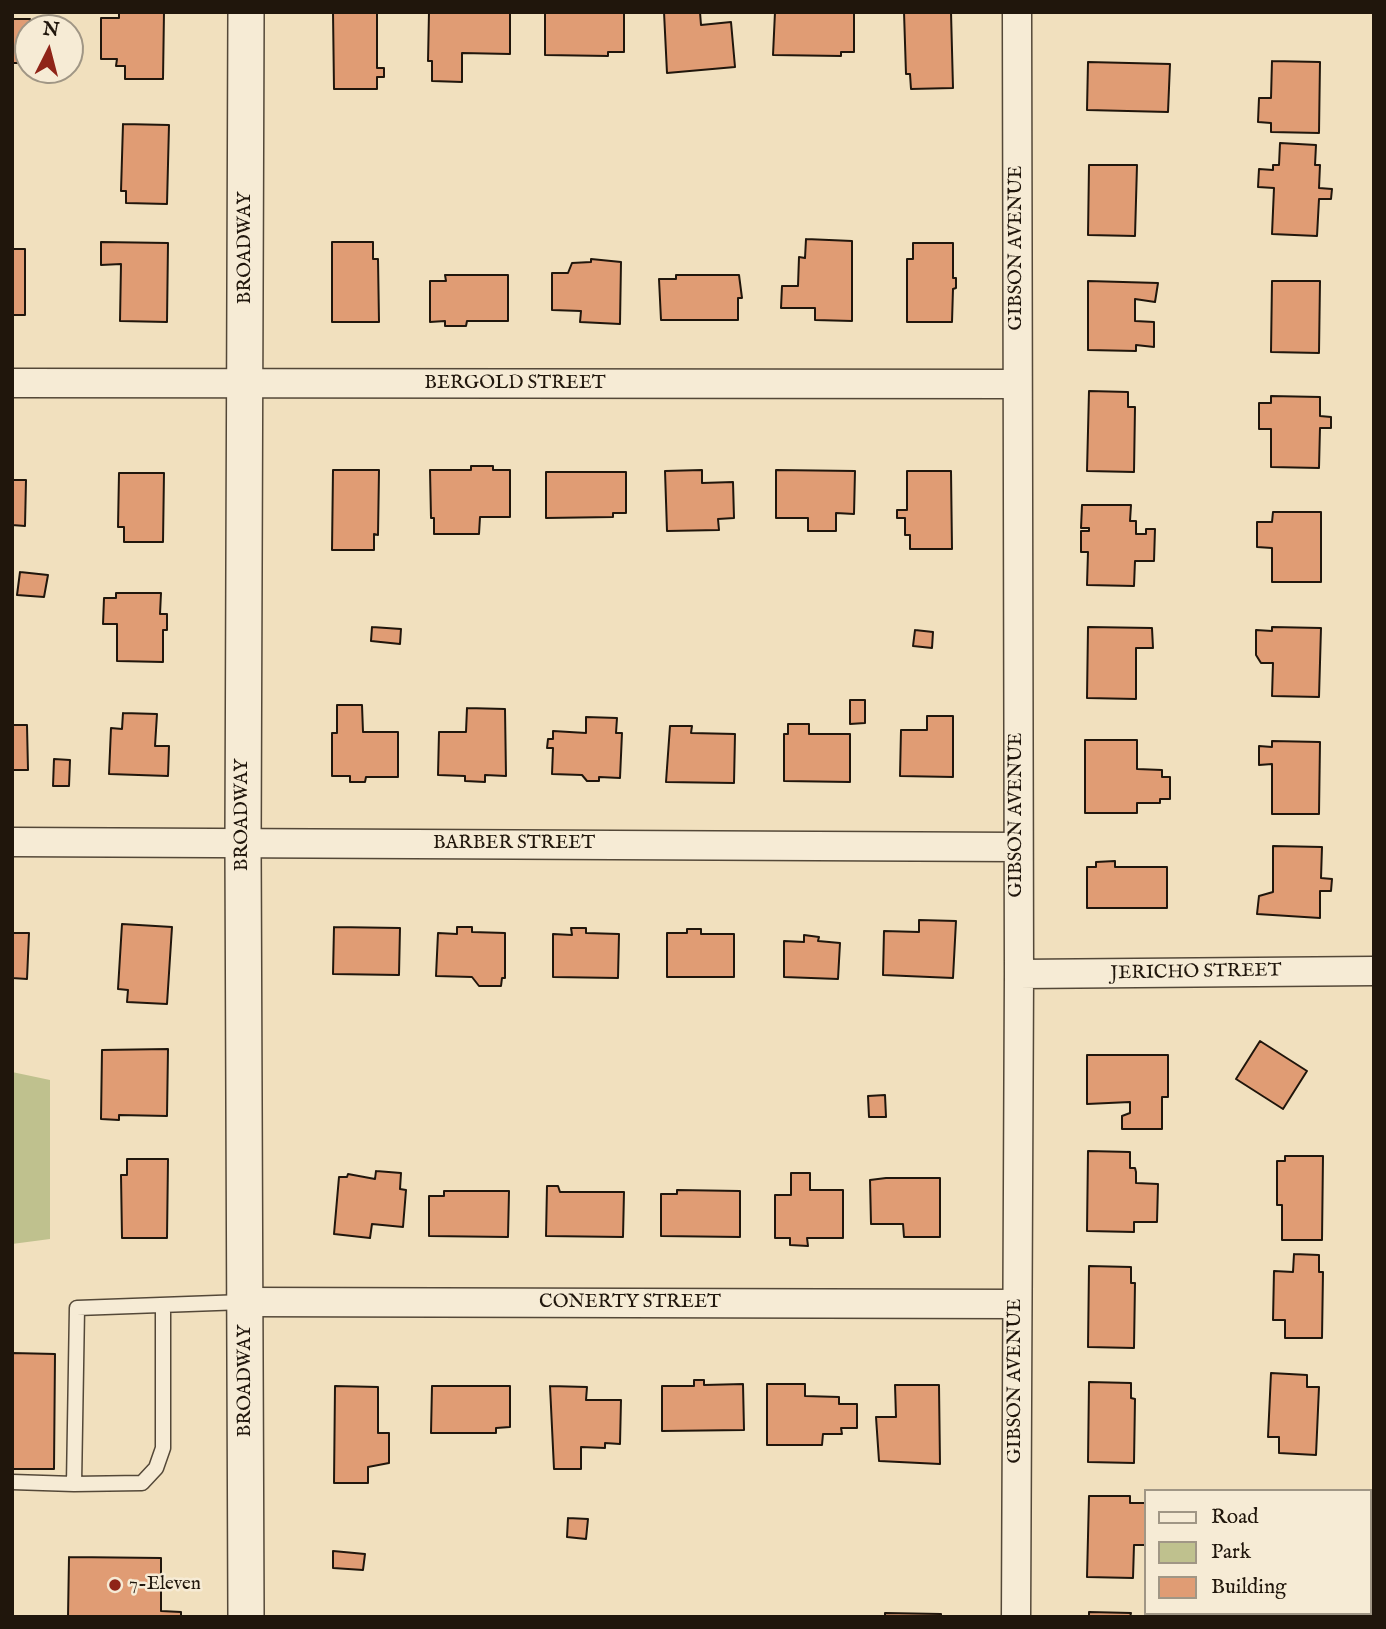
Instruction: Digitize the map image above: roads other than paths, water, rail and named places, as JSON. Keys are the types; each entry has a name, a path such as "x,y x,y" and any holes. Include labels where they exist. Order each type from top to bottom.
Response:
{"street":[{"name":"BROADWAY","path":"246,12 243,843 246,1617"},
{"name":"GIBSON AVENUE","path":"1016,1617 1019,974 1016,847 1017,12"},
{"name":"BERGOLD STREET","path":"12,383 1017,384"},
{"name":"BARBER STREET","path":"12,842 1016,847"},
{"name":"JERICHO STREET","path":"1019,974 1374,971"},
{"name":"CONERTY STREET","path":"245,1302 1016,1304"}],"lane":[{"path":"74,1484 77,1308 245,1302"},
{"path":"12,1482 142,1483 156,1468 163,1448 163,1305"}],"place":[{"name":"7-Eleven","path":"115,1585"}]}
